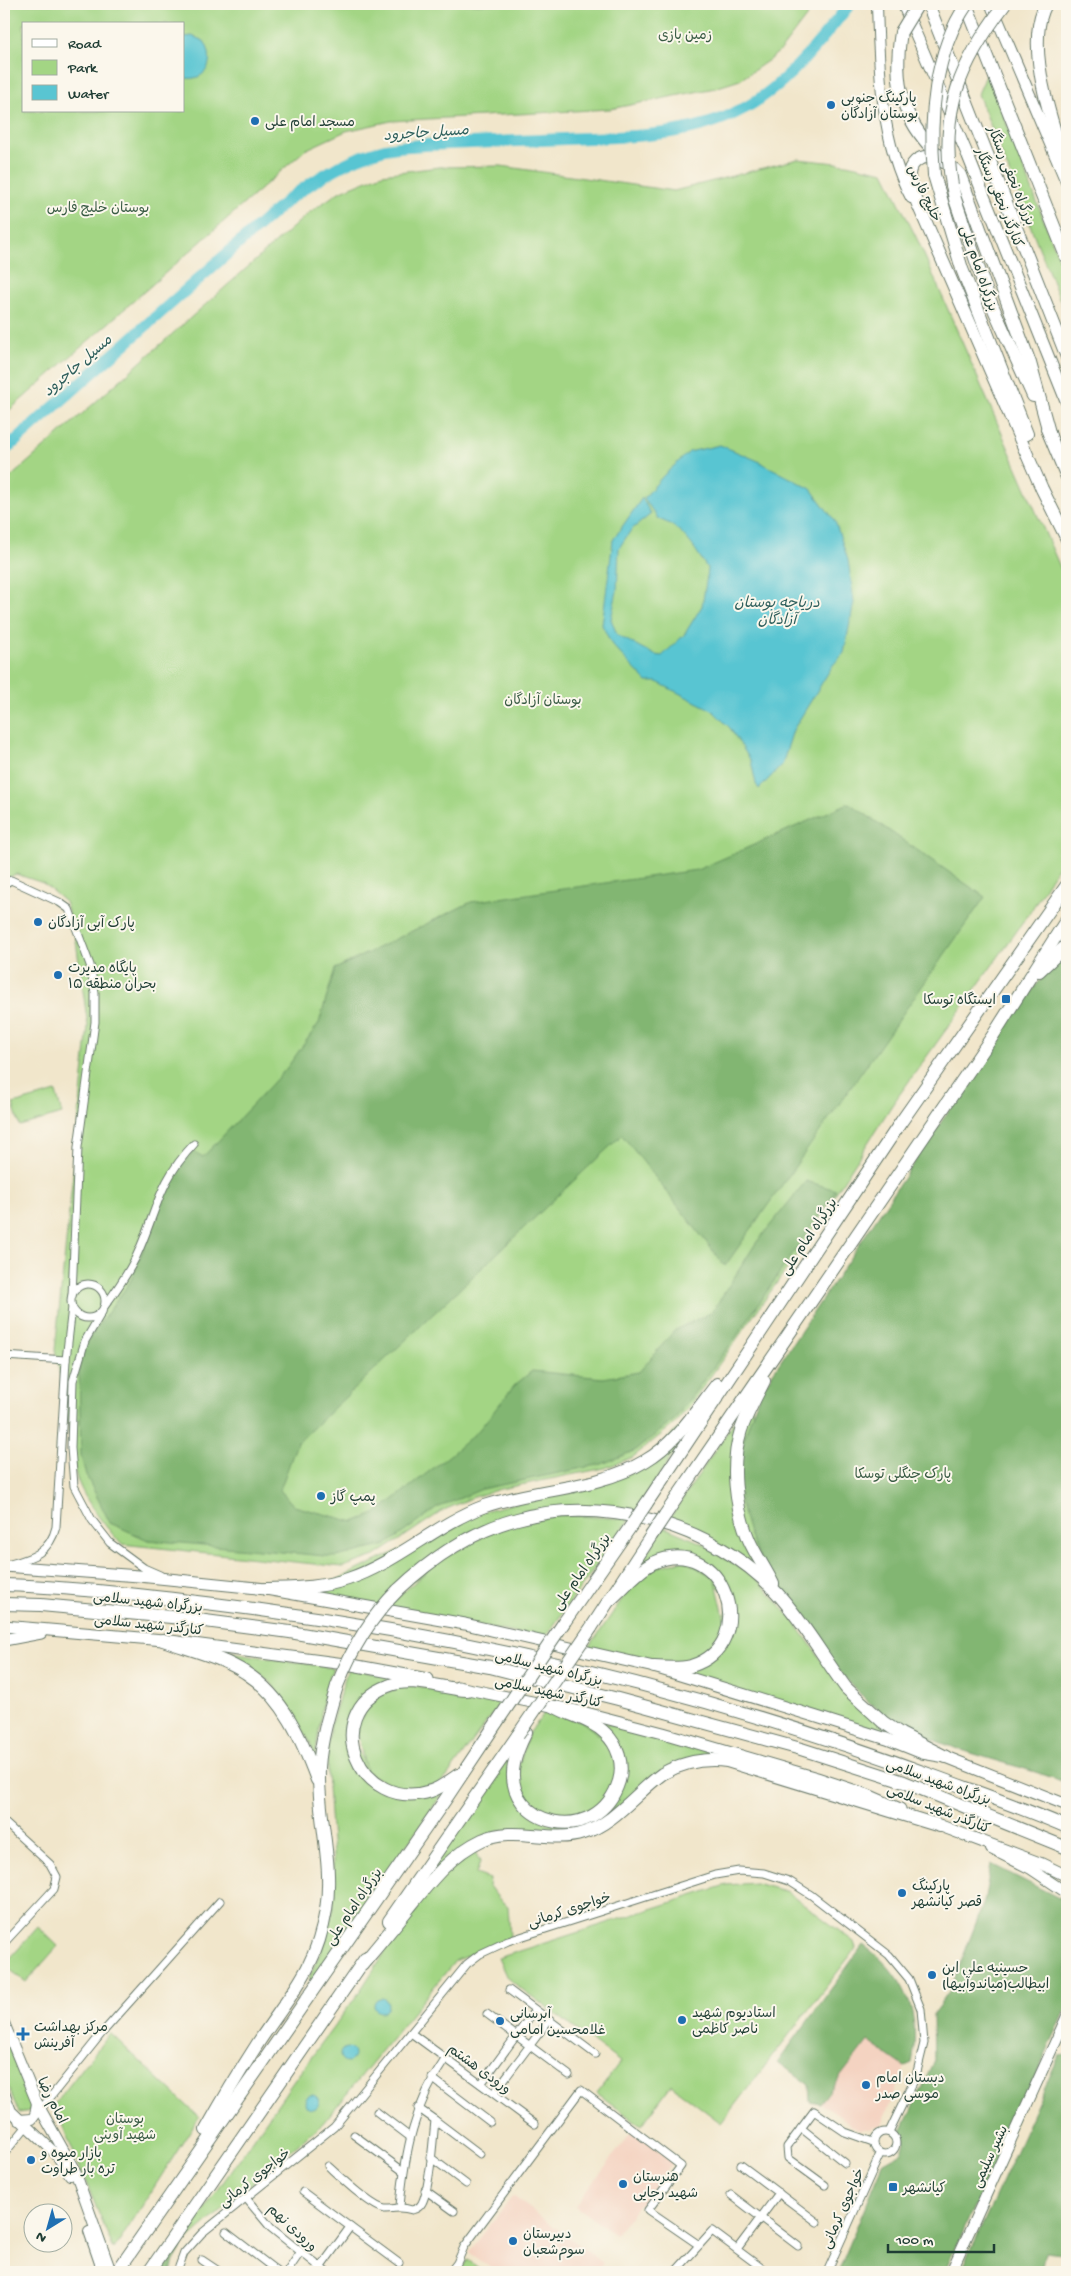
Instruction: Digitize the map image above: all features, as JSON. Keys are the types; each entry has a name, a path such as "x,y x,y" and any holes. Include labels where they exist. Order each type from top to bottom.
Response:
{"highway":[{"path":"918,4 901,32 898,54 902,100 923,140 960,175 1030,362 1050,436"},
{"name":"بزرگراه نجفی رستگار","path":"928,4 1067,357"},
{"name":"بزرگراه نجفی رستگار","path":"966,4 1067,259"},
{"name":"بزرگراه امام علی","path":"966,4 949,39 938,78 930,141 934,175 962,269 1067,534"},
{"name":"بزرگراه امام علی","path":"1005,4 984,31 964,67 950,109 947,156 955,199 988,296 1067,477"},
{"path":"1046,4 1038,30 1040,77 1067,170"},
{"path":"944,161 927,157 918,159 910,167 909,176 917,202 1042,488 1067,539"},
{"name":"بزرگراه امام علی","path":"117,2272 445,1800 646,1504 901,1122 1067,885"},
{"path":"150,2272 362,1965 405,1895 536,1710 665,1515 780,1348 1067,919"},
{"path":"1027,981 1067,945"},
{"path":"266,1589 322,1586 343,1581 374,1567 435,1531 483,1507 522,1495 609,1478 635,1467 668,1445 759,1335"},
{"path":"780,1348 744,1422 737,1450 735,1475 742,1521 749,1541 778,1593 846,1688 859,1701 901,1734 946,1757"},
{"path":"197,2156 206,2129 258,2043 308,1972 320,1940 327,1908 328,1884 319,1768 323,1732 347,1661 361,1636 398,1590 438,1557 478,1533 544,1513 589,1509 629,1514 687,1532 732,1555 778,1593"},
{"path":"610,1600 648,1566 670,1558 697,1562 712,1572 724,1587 729,1599 729,1622 727,1631 714,1652 700,1662 684,1668 654,1667"},
{"name":"بزرگراه شهید سلامی","path":"4,1585 172,1598 319,1618 462,1642 654,1688 739,1711 874,1754 1067,1827"},
{"name":"بزرگراه شهید سلامی","path":"4,1604 41,1605 182,1618 290,1632 490,1667 618,1699 801,1750 904,1782 1067,1848"},
{"path":"163,1640 245,1672 265,1688 282,1708 303,1742 320,1788"},
{"path":"462,1773 434,1790 414,1794 391,1791 375,1783 363,1772 356,1758 351,1738 353,1723 361,1708 373,1695 388,1685 407,1683 468,1690"},
{"path":"536,1710 514,1764 515,1789 524,1804 537,1815 556,1822 570,1823 598,1813 610,1800 620,1777 620,1761 613,1742 601,1729 555,1706"},
{"path":"362,1965 433,1877 468,1848 492,1836 508,1833 553,1836 584,1833 603,1824 662,1774 672,1768 691,1762 727,1761 940,1826"}],"main road":[{"name":"خلیج فارس","path":"877,4 881,82 893,157 902,183 936,245"},
{"name":"کنارگذر نجفی رستگار","path":"902,4 968,156 1067,403"},
{"path":"991,4 1067,183"},
{"path":"4,1566 170,1579 266,1589 465,1624 654,1667 818,1716 887,1739 922,1754 946,1757 1067,1805"},
{"name":"کنارگذر شهید سلامی","path":"4,1626 163,1640 352,1665 444,1682 468,1690 555,1706 663,1732 868,1795 940,1826 1042,1864 1067,1876"},
{"path":"4,1640 57,1631"},
{"path":"964,1834 1031,1869 1067,1893"},
{"name":"بشیر سلیمی","path":"951,2272 1065,2027 1067,2016"},
{"name":"امام رضا","path":"4,2023 39,2106 75,2171 111,2272"},
{"path":"4,2093 11,2111 22,2124 56,2154 69,2174 103,2272"},
{"path":"22,2124 32,2119 39,2106"}],"street":[{"path":"4,884 11,880 59,902 69,910 90,965 95,992 95,1022 78,1147 72,1307 66,1360 54,1534 41,1553 33,1558 4,1566"},
{"path":"170,1579 144,1568 110,1543 92,1520 74,1486 70,1448 74,1381 85,1341 103,1309 123,1281 136,1256 168,1175 194,1144"},
{"path":"72,1296 78,1288 88,1284 98,1287 104,1296 103,1309 94,1318 83,1318 74,1312 72,1307"},
{"path":"4,1356 66,1360"},
{"path":"4,1822 50,1864 57,1877 54,1889 4,1943"},
{"name":"خواجوی کرمانی","path":"177,2272 184,2253 193,2242 334,2127 467,1964 480,1954 508,1942 715,1875 739,1871 764,1872 789,1881 811,1895 889,1955 909,1979 921,2009 924,2043 916,2076 889,2132"},
{"path":"39,2106 220,1901"},
{"path":"509,1990 595,2054"},
{"path":"481,2084 535,2010"},
{"path":"487,2014 569,2075"},
{"path":"494,2093 548,2020"},
{"name":"ورودی هشتم","path":"411,2033 536,2124"},
{"path":"400,2206 403,2171 418,2108 432,2078 446,2058"},
{"path":"432,2078 490,2122"},
{"path":"450,2272 457,2263 464,2247 581,2090 681,2166 648,2210 699,2245"},
{"path":"418,2108 480,2154"},
{"path":"377,2112 410,2137"},
{"path":"824,2185 788,2158 787,2147 814,2112 845,2132 873,2142"},
{"path":"328,2166 362,2196 384,2209 400,2206 412,2210 418,2208 422,2204 426,2190 435,2120"},
{"path":"4,2154 22,2124"},
{"path":"801,2128 845,2163"},
{"path":"889,2132 895,2137 896,2148 888,2154 880,2154 875,2149 873,2142 879,2133 889,2132"},
{"path":"354,2135 403,2171"},
{"name":"خواجوی کرمانی","path":"827,2272 880,2154"},
{"path":"430,2157 466,2184"},
{"path":"741,2164 817,2222"},
{"path":"426,2190 454,2211"},
{"path":"303,2192 399,2263"},
{"path":"737,2249 779,2193"},
{"path":"731,2195 798,2246"},
{"name":"ورودی نهم","path":"246,2198 270,2228 323,2270"},
{"path":"323,2270 350,2227"},
{"path":"677,2272 712,2231 767,2272"},
{"path":"226,2232 278,2272"},
{"path":"287,2272 300,2253"},
{"path":"202,2260 220,2272"}],"shaded area":[{"name":"دبستان امام موسی صدر","path":"868,2041 905,2067 882,2124 869,2129 858,2129 820,2103"},
{"name":"هنرستان شهید رجایی","path":"633,2130 673,2162 615,2235 575,2206"},
{"name":"دبیرستان سوم‌شعبان","path":"513,2196 603,2263 596,2272 496,2272 469,2252"}],"green space":[{"name":"بوستان خلیج فارس","path":"4,4 816,4 781,50 769,60 740,80 715,88 610,109 391,121 346,131 305,150 4,415"},
{"path":"987,73 1067,280 1067,318 978,94"},
{"name":"بوستان آزادگان","path":"798,159 846,164 884,172 919,243 1067,583 1067,851 1029,914 892,1105 795,1257 688,1408 673,1425 633,1457 605,1468 500,1489 474,1497 444,1510 375,1556 343,1567 121,1544 96,1513 76,1477 74,1452 55,1350 88,1026 75,934 65,902 43,883 16,874 4,880 4,483 310,212 339,192 382,174 440,167 501,166 674,191"},
{"path":"849,803 985,897 725,1266 622,1135 297,1443 280,1490 294,1506 354,1522 375,1514 450,1455 478,1431 515,1385 532,1371 603,1378 639,1372 675,1330 712,1312 756,1243 806,1181 836,1190 736,1337 674,1420 636,1450 602,1464 482,1489 437,1508 386,1545 336,1557 148,1540 110,1523 86,1475 81,1457 79,1368 85,1344 130,1282 172,1178 193,1151 203,1157 286,1069 319,1023 335,969 471,902 697,870"},
{"name":"پارک جنگلی توسکا","path":"1067,954 1067,1783 956,1748 913,1731 893,1720 862,1696 819,1645 764,1565 749,1533 741,1506 738,1490 738,1472 744,1437 760,1392 1015,1012 1045,974"},
{"path":"56,1092 62,1114 20,1126 13,1104"},
{"path":"751,1396 763,1571 668,1521"},
{"path":"710,1399 635,1512 493,1522 379,1606 302,1592 313,1591 480,1512 631,1473"},
{"path":"557,1515 630,1519 544,1639 387,1607 438,1561 495,1530"},
{"path":"664,1527 704,1544 758,1580 793,1620 838,1683 918,1748 664,1669 715,1654 731,1597 679,1555 627,1584"},
{"path":"683,1560 715,1578 726,1625 707,1655 669,1665 588,1649 631,1586 648,1570"},
{"path":"231,1652 333,1668 324,1693 315,1759 310,1742 272,1684"},
{"path":"348,1668 441,1685 386,1682 348,1733 380,1791 447,1787 312,1981 309,1978 326,1939 333,1909 333,1855 327,1773 328,1744 331,1724"},
{"path":"406,1685 440,1689 501,1702 446,1778 438,1784 395,1790 366,1771 356,1727 374,1697"},
{"path":"545,1712 581,1721 612,1745 618,1775 598,1810 562,1821 526,1803 516,1776 528,1735"},
{"path":"573,1714 723,1755 701,1756 583,1828 557,1832 499,1830 411,1898 513,1751 511,1784 547,1823 607,1808 621,1752"},
{"path":"474,1849 480,1862 476,1874 490,1879 489,1886 499,1899 508,1906 510,1937 455,1961 323,2123 185,2242 183,2240 293,2082 358,1994 412,1910 437,1878"},
{"path":"991,1864 1067,1902 1067,2008 944,2272 838,2272 884,2162 902,2152 905,2141 901,2132 934,2060 933,2014 950,1991 984,1902"},
{"name":"استادیوم شهید ناصر کاظمی","path":"755,1883 788,1892 854,1942 856,1948 721,2123 671,2085 641,2126 597,2093 620,2062 507,1978 498,1958 726,1885"},
{"path":"38,1927 58,1946 26,1982 4,1965"},
{"path":"863,1945 890,1969 900,1982 907,1996 912,2011 914,2028 912,2064 905,2067 868,2041 820,2103 810,2101 809,2085 778,2062"},
{"name":"بوستان شهید آوینی","path":"110,2033 199,2117 114,2250 54,2105"},
{"path":"4,2034 31,2103 30,2111 19,2113 4,2077"},
{"path":"1067,2055 1067,2213 1062,2253 1045,2251 1041,2272 961,2272 1059,2056"},
{"path":"183,2240 185,2242 174,2261 171,2272 161,2272"},
{"path":"468,2260 484,2272 458,2272"}],"water":[{"path":"192,36 204,41 208,48 208,68 204,73 192,78 185,78 185,37"},
{"name":"دریاچه بوستان آزادگان","path":"720,445 756,460 811,489 835,521 848,560 854,602 844,653 833,665 793,730 782,765 759,789 756,784 751,761 730,728 712,710 657,682 647,682 612,645 602,625 613,540 642,498 651,514 631,530 619,548 617,591 611,619 617,635 655,655 662,656 684,635 702,606 708,570 688,539 675,527 658,519 644,498 663,476 689,452"},
{"path":"378,1998 384,1998 388,2005 384,2012 378,2012 374,2008 374,2002"},
{"path":"344,2048 350,2048 354,2055 350,2062 344,2062 340,2058 340,2052"},
{"path":"309,2095 315,2095 319,2102 315,2109 309,2109 305,2105 305,2099"}],"waterway":[{"name":"مسیل جاجرود","path":"4,451 289,199 335,169 372,153 395,147 667,133 717,121 740,111 762,97 787,77 809,54 850,4"}],"place":[{"name":"پارکینگ جنوبی بوستان آزادگان","path":"831,105"},
{"name":"مسجد امام علی","path":"255,121"},
{"name":"پارک آبی آزادگان","path":"38,922"},
{"name":"پایگاه مدیرت بحران منطقه ۱۵","path":"58,975"},
{"name":"ایستگاه توسکا","path":"1006,999"},
{"name":"پمپ گاز","path":"321,1496"},
{"name":"پارکینگ قصر کیانشهر","path":"902,1893"},
{"name":"حسینیه علی ابن ابیطالب(میاندوآبیها)","path":"932,1975"},
{"name":"استادیوم شهید ناصر کاظمی","path":"682,2020"},
{"name":"آبرسانی غلامحسین امامی","path":"500,2021"},
{"name":"مرکز بهداشت آفرینش","path":"23,2034"},
{"name":"دبستان امام موسی صدر","path":"866,2085"},
{"name":"بازار میوه و تره‌ بار طراوت","path":"31,2160"},
{"name":"هنرستان شهید رجایی","path":"623,2184"},
{"name":"کیانشهر","path":"893,2187"},
{"name":"دبیرستان سوم‌شعبان","path":"513,2241"}],"park label":[{"name":"زمین بازی","path":"685,34"}]}
